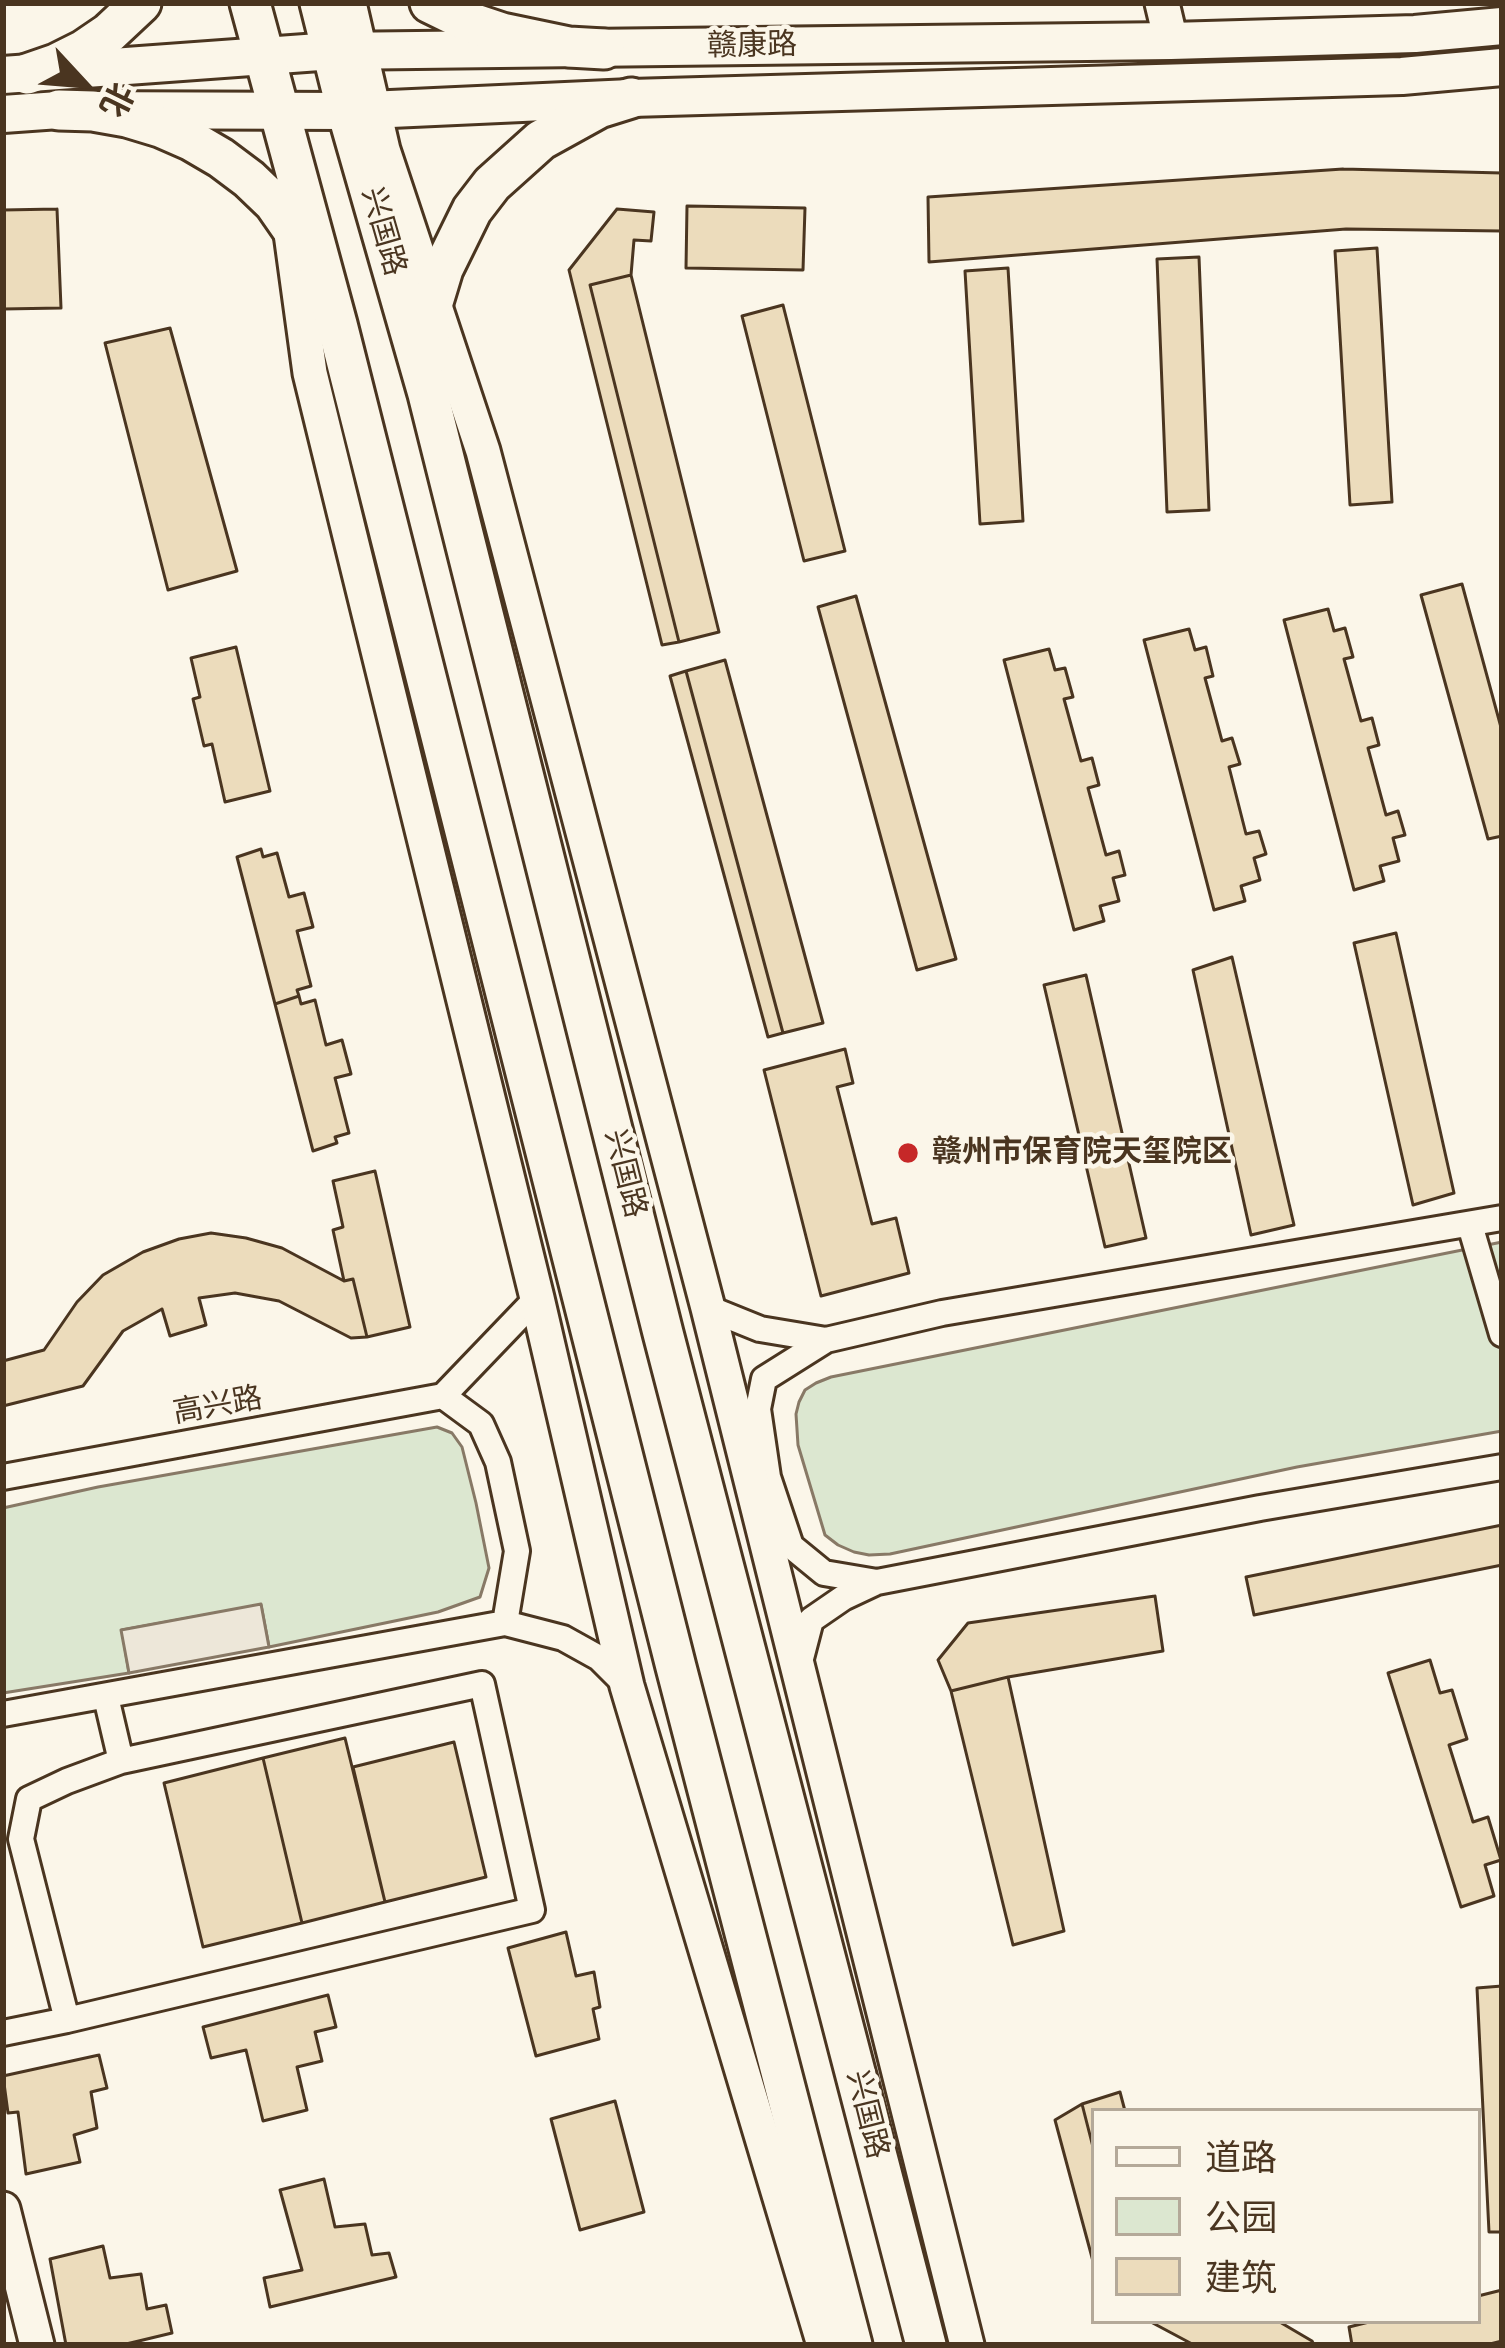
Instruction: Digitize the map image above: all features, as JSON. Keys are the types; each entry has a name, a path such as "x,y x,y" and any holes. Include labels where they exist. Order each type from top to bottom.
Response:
{"main road":[{"path":"15,74 56,64 84,50 141,3"},
{"path":"250,3 257,55 337,324 852,2345"},
{"name":"兴国路","path":"320,3 346,50 663,1333 926,2345"},
{"path":"430,3 502,33 604,49"},
{"name":"赣康路","path":"15,74 346,50 1171,41 1414,34 1502,26"},
{"name":"赣康路","path":"3,115 59,110 360,110 1402,76 1502,67"},
{"path":"428,394 433,302 455,239 472,210 504,172 541,140 599,108 631,98"},
{"path":"59,110 93,111 160,127 192,141 249,179 290,224 313,260 337,324"}],"street":[{"path":"236,3 257,55"},
{"path":"346,50 349,3"},
{"path":"1162,3 1171,41"},
{"path":"360,110 383,150 483,451 708,1308 968,2345"},
{"path":"273,111 310,373 627,1686 824,2345"},
{"path":"877,1582 824,1573 790,1546 768,1477 758,1408 764,1379 826,1340 942,1313 1502,1218"},
{"path":"1470,1226 1502,1334"},
{"path":"506,1623 518,1550 498,1462 481,1424 443,1396 537,1298"},
{"path":"708,1308 760,1329 826,1340"},
{"name":"高兴路","path":"3,1477 443,1396"},
{"path":"798,1669 811,1620 877,1582 1502,1466"},
{"path":"3,1714 506,1623 563,1638 599,1658 627,1686"},
{"path":"3,2033 67,2020 532,1910 482,1684 121,1761 28,1799 21,1839 67,2020"},
{"path":"106,1697 121,1761"},
{"path":"3,2209 37,2345"}],"green space":[{"path":"1502,1242 1502,1431 1297,1467 890,1554 854,1552 825,1535 798,1445 796,1414 805,1390 816,1383"},
{"path":"437,1427 452,1433 462,1447 489,1568 480,1597 438,1612 269,1647 261,1605 122,1630 129,1673 3,1693 3,1508"}],"shaded area":[{"path":"261,1604 269,1647 129,1673 121,1630"}],"building":[{"path":"1343,169 1502,173 1502,231 1346,229 929,262 928,197"},
{"path":"687,206 805,208 803,270 686,268"},
{"path":"57,209 61,308 3,309 3,210"},
{"path":"617,209 654,212 651,241 634,240 631,275 590,285 679,642 662,645 569,270"},
{"path":"1377,248 1392,502 1350,505 1335,251"},
{"path":"1199,257 1209,510 1167,512 1157,259"},
{"path":"1008,268 1023,521 980,524 965,271"},
{"path":"631,275 719,632 679,642 590,285"},
{"path":"783,305 845,551 804,561 742,316"},
{"path":"170,328 237,571 168,590 105,343"},
{"path":"1462,584 1502,731 1502,836 1488,839 1421,595"},
{"path":"856,596 956,959 917,970 818,607"},
{"path":"1328,609 1334,631 1345,628 1353,657 1344,659 1361,721 1372,718 1379,745 1368,748 1386,815 1398,811 1405,835 1393,838 1399,861 1380,866 1384,881 1354,890 1284,620"},
{"path":"1189,629 1195,650 1206,647 1213,676 1205,678 1222,741 1232,738 1240,764 1229,767 1246,834 1259,831 1266,854 1254,858 1260,880 1241,886 1245,901 1214,910 1144,640"},
{"path":"236,647 270,791 225,802 212,744 204,746 193,699 200,697 191,658"},
{"path":"1049,649 1055,670 1065,668 1073,697 1064,699 1081,761 1092,758 1099,785 1088,788 1106,855 1119,851 1125,875 1113,878 1119,901 1100,906 1104,921 1074,930 1004,660"},
{"path":"725,660 823,1023 783,1033 686,671"},
{"path":"686,671 783,1033 768,1037 670,676"},
{"path":"261,849 263,857 277,853 289,897 304,893 313,927 297,931 311,986 275,1004 237,857"},
{"path":"1396,933 1454,1193 1413,1205 1354,943"},
{"path":"1232,957 1294,1225 1251,1235 1193,970"},
{"path":"1086,975 1146,1238 1105,1247 1044,985"},
{"path":"299,996 301,1004 315,1000 326,1045 342,1040 351,1074 335,1078 349,1133 313,1151 275,1004"},
{"path":"845,1049 853,1083 837,1087 872,1224 896,1218 909,1273 821,1296 764,1070"},
{"path":"375,1171 410,1327 367,1337 353,1279 344,1281 333,1230 343,1227 333,1181"},
{"path":"211,1233 282,1248 344,1281 353,1279 367,1337 351,1338 279,1301 235,1293 199,1298 206,1325 170,1336 162,1309 123,1331 83,1386 3,1406 3,1361 44,1350 77,1302 103,1275 143,1252"},
{"path":"1502,1525 1502,1565 1254,1615 1246,1577"},
{"path":"1155,1596 1163,1651 951,1691 938,1660 968,1623"},
{"path":"1430,1660 1440,1693 1452,1690 1467,1739 1449,1745 1473,1822 1488,1817 1501,1860 1485,1865 1494,1896 1461,1907 1388,1673"},
{"path":"1008,1677 1064,1931 1013,1945 951,1691"},
{"path":"345,1738 385,1902 302,1923 263,1758"},
{"path":"454,1742 486,1877 385,1902 353,1767"},
{"path":"263,1758 302,1923 203,1947 164,1783"},
{"path":"566,1932 576,1976 594,1972 600,2007 593,2009 599,2039 536,2056 508,1948"},
{"path":"1502,1986 1502,2232 1489,2232 1477,1988"},
{"path":"328,1995 336,2027 315,2032 322,2061 297,2067 307,2110 263,2121 246,2050 211,2058 203,2027"},
{"path":"99,2055 107,2088 91,2092 97,2128 74,2135 80,2162 26,2174 18,2112 8,2113 3,2076"},
{"path":"1120,2092 1124,2108 1091,2108 1091,2139 1082,2104"},
{"path":"615,2101 644,2212 580,2230 551,2119"},
{"path":"1082,2104 1091,2139 1091,2254 1055,2120"},
{"path":"324,2179 335,2227 365,2224 372,2255 389,2253 396,2277 270,2307 264,2278 302,2270 280,2190"},
{"path":"103,2246 110,2278 141,2274 147,2309 166,2305 172,2333 122,2345 66,2345 50,2259"},
{"path":"1502,2290 1502,2341 1352,2345 1349,2327 1361,2324 1481,2324 1481,2295"},
{"path":"1155,2324 1283,2324 1314,2345 1194,2345"}],"place":[{"name":"赣州市保育院天玺院区","path":"908,1153"}]}
